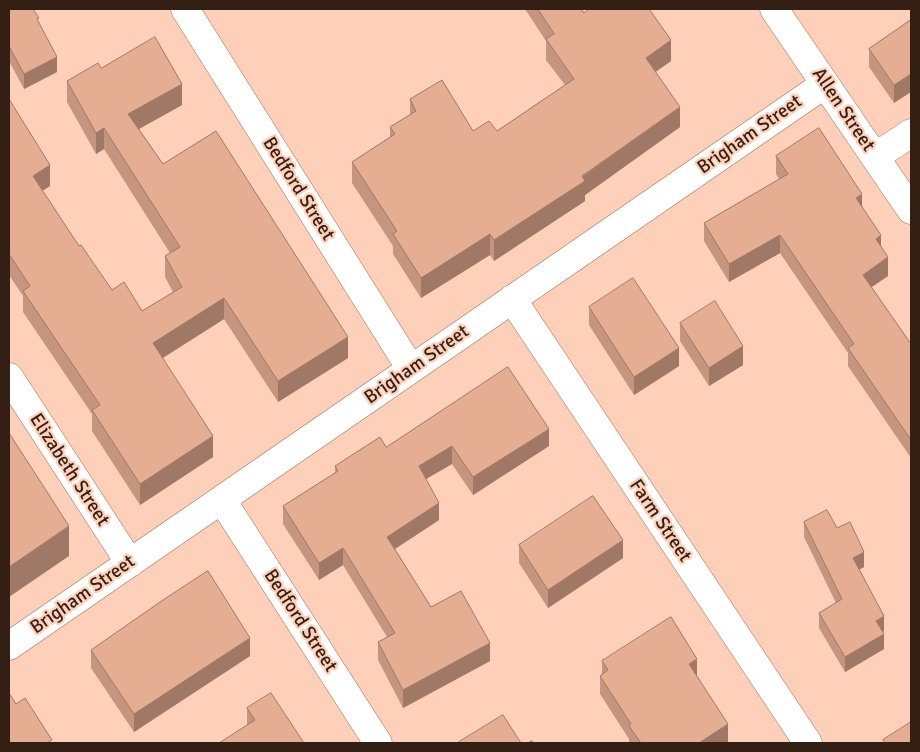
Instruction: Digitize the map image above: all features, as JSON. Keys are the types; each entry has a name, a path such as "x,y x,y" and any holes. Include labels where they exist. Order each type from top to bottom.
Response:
{"street":[{"name":"Bedford Street","path":"186,9 411,369"},
{"name":"Allen Street","path":"774,9 911,210"},
{"name":"Brigham Street","path":"9,646 825,84"},
{"path":"875,157 911,132"},
{"name":"Farm Street","path":"512,299 808,743"},
{"name":"Elizabeth Street","path":"9,377 130,563"},
{"name":"Bedford Street","path":"222,500 378,743"}],"building":[{"path":"9,9 33,9 57,57 24,74 9,46"},
{"path":"538,9 581,9 584,13 589,9 649,9 671,40 646,58 680,107 582,176 585,181 494,240 490,234 421,278 393,234 397,231 352,162 395,134 390,127 416,111 410,99 442,80 473,131 489,121 497,131 574,79 546,39 554,34"},
{"path":"911,20 911,74 894,85 869,49"},
{"path":"155,37 182,84 128,114 163,164 216,131 348,337 278,381 224,298 153,343 213,436 140,484 92,410 100,405 23,291 30,286 9,254 9,99 50,165 33,176 79,246 81,245 112,290 124,282 142,311 182,287 165,256 180,247 104,128 96,133 67,81 98,63 101,68"},
{"path":"819,128 862,194 856,198 881,235 876,239 888,257 863,275 911,344 911,440 848,348 854,344 780,235 729,264 704,223 788,174 776,156"},
{"path":"633,278 679,348 634,377 589,307"},
{"path":"715,301 743,346 709,368 680,323"},
{"path":"508,367 549,429 473,477 452,446 419,466 439,503 387,537 431,607 461,591 490,643 403,690 378,642 395,633 343,548 319,563 283,506 338,471 335,466 380,437 386,447"},
{"path":"9,433 69,526 9,567"},
{"path":"593,496 623,540 548,590 519,545"},
{"path":"827,510 837,528 850,522 864,552 853,558 884,616 876,621 884,634 845,657 819,613 842,599 804,522"},
{"path":"208,571 250,638 134,714 91,650"},
{"path":"671,617 697,659 689,664 728,724 699,743 641,743 600,676 608,670 602,661"},
{"path":"9,693 16,704 25,698 52,740 47,743 9,743"},
{"path":"271,693 304,743 219,743 255,720 247,708"},
{"path":"503,715 521,743 459,742"},
{"path":"911,722 911,743 885,743 883,740"}]}
